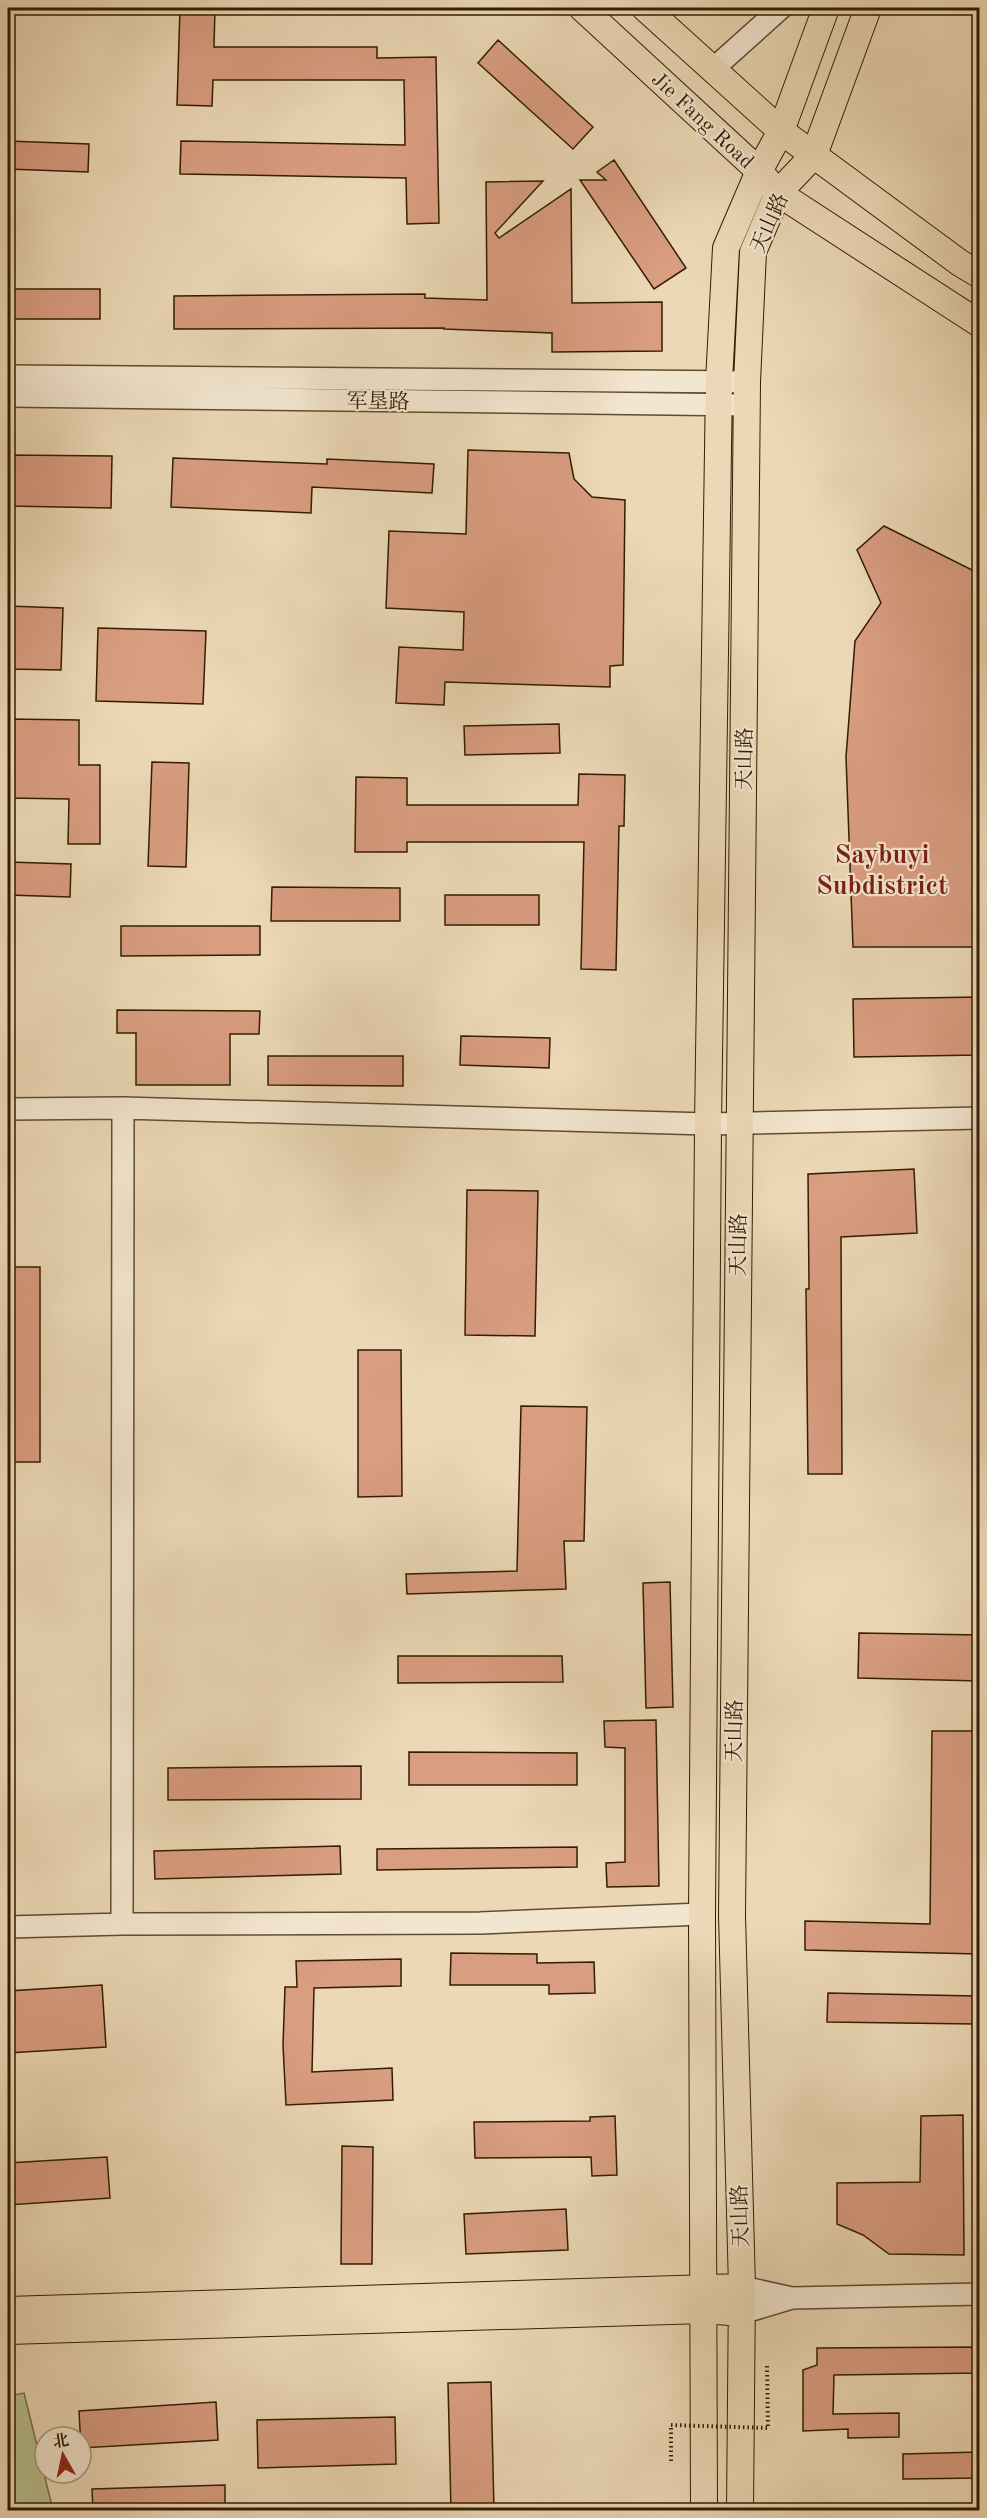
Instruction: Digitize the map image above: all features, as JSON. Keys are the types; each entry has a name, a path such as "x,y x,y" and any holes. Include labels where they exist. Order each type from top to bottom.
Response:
{"main road":[{"name":"Jie Fang Road","path":"582,8 759,171 778,194 980,324"},
{"name":"Jie Fang Road","path":"645,8 781,131 960,263 980,275"},
{"name":"天山路","path":"704,2511 702,1914 708,1124 719,394 726,248 759,171 781,131 826,8"},
{"name":"天山路","path":"740,2511 742,2287 732,1915 747,394 753,252 778,194 814,155 868,8"},
{"path":"8,2331 703,2299 742,2287"},
{"path":"8,2310 703,2299 742,2313"}],"street":[{"path":"712,70 782,8"},
{"name":"军垦路","path":"8,376 719,394"},
{"name":"军垦路","path":"8,396 747,394"},
{"path":"8,1109 123,1108 708,1124 980,1118"},
{"path":"122,1923 123,1108"},
{"path":"8,1927 122,1923 480,1923 702,1914"},
{"path":"742,2287 792,2298 980,2294"},
{"path":"742,2313 792,2298"}],"path":[{"path":"671,2462 671,2425 768,2428 767,2365"}],"green space":[{"path":"24,2393 33,2429 33,2485 47,2485 53,2510 8,2510 8,2396"}],"building":[{"path":"180,8 215,8 214,47 377,47 377,58 436,57 439,223 407,224 406,178 180,174 181,141 405,145 404,80 213,80 212,106 177,105"},
{"path":"498,40 593,127 573,149 478,63"},
{"path":"8,141 89,144 88,172 8,169"},
{"path":"614,160 686,268 654,289 580,180 606,180 597,172"},
{"path":"543,181 495,233 499,238 571,189 572,303 662,302 662,351 552,352 552,333 444,328 174,329 174,296 425,294 425,298 487,300 486,182"},
{"path":"8,289 100,289 100,319 8,319"},
{"path":"468,450 569,453 574,479 592,497 625,500 623,665 610,666 610,687 445,682 444,705 396,703 399,647 463,650 464,612 386,608 389,531 466,534"},
{"path":"8,455 112,456 111,508 8,506"},
{"path":"173,458 327,464 327,459 434,464 432,493 312,487 311,513 171,507"},
{"path":"884,526 980,574 980,947 853,947 846,757 855,641 881,603 857,550"},
{"path":"8,606 63,608 61,670 8,669"},
{"path":"98,628 206,631 203,704 96,701"},
{"path":"8,719 79,720 79,765 100,765 100,844 68,844 69,799 8,798"},
{"path":"559,724 560,753 465,755 464,726"},
{"path":"152,762 189,763 186,867 148,866"},
{"path":"579,774 625,775 624,826 619,826 616,970 581,969 584,842 407,842 407,852 355,852 356,777 407,778 407,805 578,805"},
{"path":"8,862 71,864 70,897 8,895"},
{"path":"272,887 400,888 400,921 271,921"},
{"path":"445,895 539,895 539,925 445,925"},
{"path":"121,926 260,926 260,955 121,956"},
{"path":"980,997 980,1055 854,1057 853,999"},
{"path":"117,1010 260,1011 259,1034 230,1034 230,1085 136,1085 136,1033 117,1033"},
{"path":"461,1036 550,1038 549,1068 460,1065"},
{"path":"268,1056 403,1056 403,1086 268,1085"},
{"path":"914,1169 917,1233 841,1237 842,1474 808,1474 806,1289 809,1289 808,1174"},
{"path":"467,1190 538,1191 535,1336 465,1335"},
{"path":"8,1267 40,1267 40,1462 8,1462"},
{"path":"358,1350 401,1350 402,1496 358,1497"},
{"path":"521,1406 587,1407 584,1541 564,1541 566,1589 407,1594 406,1574 517,1571"},
{"path":"670,1582 673,1707 646,1708 643,1583"},
{"path":"859,1633 980,1635 980,1681 858,1678"},
{"path":"398,1656 562,1656 563,1682 398,1683"},
{"path":"656,1720 659,1886 607,1887 606,1863 625,1862 625,1748 605,1747 604,1721"},
{"path":"932,1731 980,1731 980,1954 805,1950 805,1921 930,1924"},
{"path":"409,1752 577,1753 577,1785 409,1785"},
{"path":"361,1766 361,1799 168,1800 168,1768"},
{"path":"340,1846 341,1874 155,1879 154,1851"},
{"path":"577,1847 577,1867 377,1870 377,1849"},
{"path":"451,1953 537,1954 537,1963 594,1962 595,1993 549,1994 549,1985 450,1985"},
{"path":"401,1959 401,1986 314,1988 312,2072 392,2068 393,2100 286,2105 283,2045 285,1987 297,1987 296,1961"},
{"path":"102,1985 106,2047 8,2053 8,1991"},
{"path":"828,1993 975,1996 975,2024 827,2022"},
{"path":"963,2115 964,2255 889,2254 863,2235 837,2224 837,2183 920,2182 921,2116"},
{"path":"615,2116 617,2175 592,2176 591,2157 475,2158 474,2122 590,2121 590,2117"},
{"path":"342,2146 373,2147 372,2264 341,2264"},
{"path":"107,2157 110,2198 8,2205 8,2163"},
{"path":"566,2209 568,2250 466,2254 464,2214"},
{"path":"980,2347 980,2373 834,2375 833,2414 899,2413 899,2437 848,2438 848,2429 803,2431 803,2370 817,2365 817,2348"},
{"path":"491,2382 494,2511 451,2511 448,2383"},
{"path":"216,2402 218,2440 93,2447 93,2425 80,2425 79,2411"},
{"path":"395,2417 396,2464 258,2468 257,2420"},
{"path":"980,2452 980,2478 903,2479 903,2454"},
{"path":"225,2485 225,2511 93,2511 92,2489"}],"district":[{"name":"Saybuyi Subdistrict","path":"882,870"}]}
